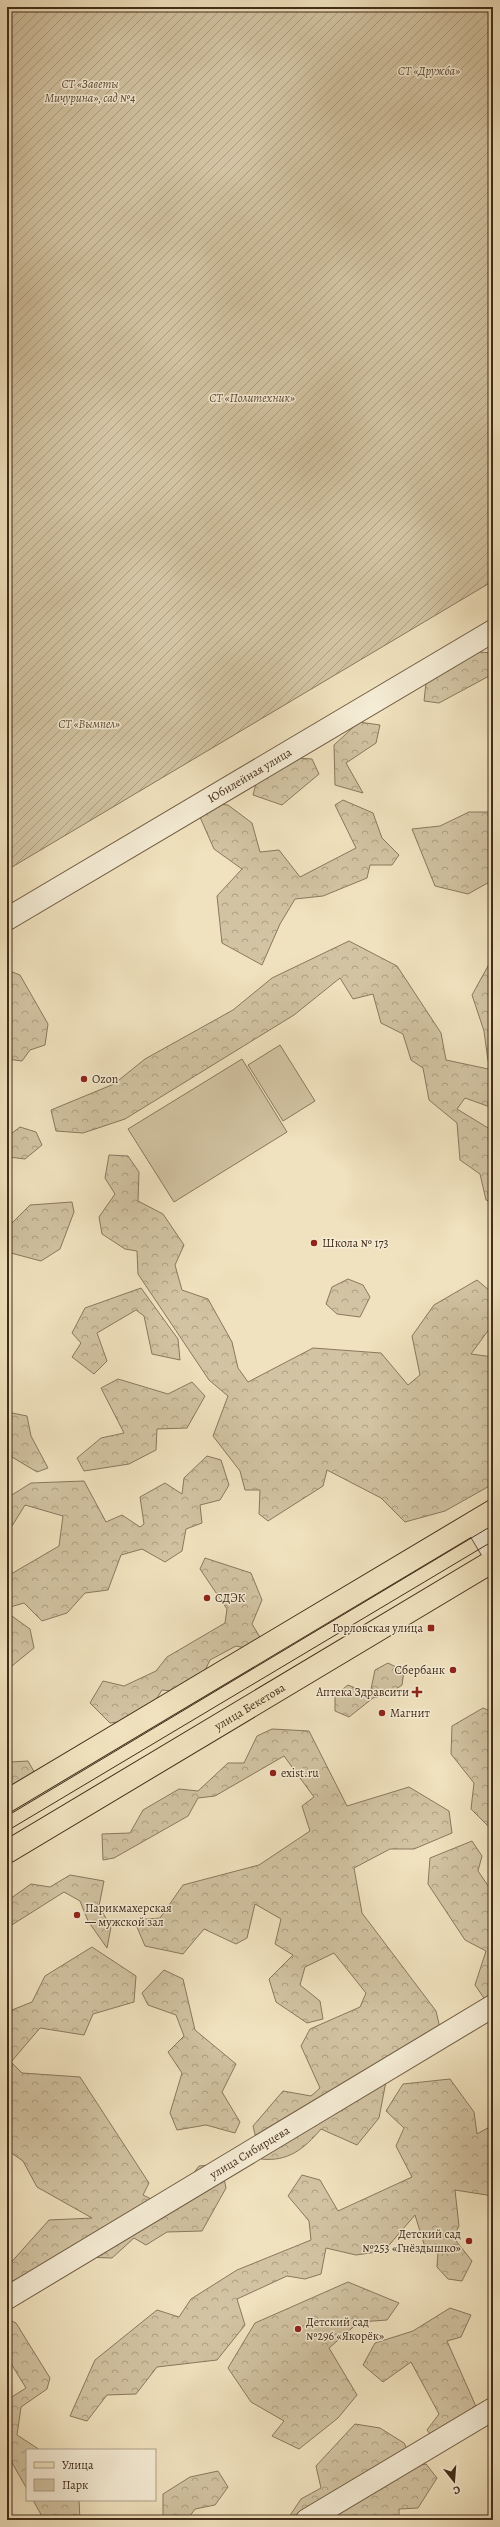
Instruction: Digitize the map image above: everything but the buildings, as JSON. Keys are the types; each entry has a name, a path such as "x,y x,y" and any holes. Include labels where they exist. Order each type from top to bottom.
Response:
{"main road":[{"path":"7,1800 493,1511"},
{"name":"улица Бекетова","path":"7,1852 493,1562"}],"street":[{"name":"Юбилейная улица","path":"7,919 493,631"},
{"path":"475,1522 493,1552"},
{"name":"улица Сибирцева","path":"7,2298 493,2006"},
{"path":"307,2520 493,2409"}],"green space":[{"name":"СТ «Политехник»","path":"7,7 493,7 493,581 7,870"},
{"path":"479,652 493,653 493,678 491,675 439,703 424,701 426,683"},
{"path":"359,722 380,725 376,743 346,763 363,793 335,785 334,745"},
{"path":"284,757 312,759 319,774 282,805 253,795 260,769"},
{"path":"343,800 373,813 382,838 399,855 392,865 370,865 367,878 323,896 295,899 280,924 262,965 222,943 217,896 242,869 214,849 196,808 210,803 228,805 252,823 260,852 279,850 300,877 356,848 335,805"},
{"path":"469,812 492,812 493,880 468,894 435,886 412,829 440,826"},
{"path":"349,941 397,966 441,1033 446,1060 493,1070 493,1108 465,1098 457,1109 493,1131 493,1203 486,1200 480,1174 460,1160 457,1123 429,1100 423,1068 411,1060 403,1034 381,1023 373,994 353,999 340,978 294,1015 125,1119 83,1133 56,1131 51,1110 114,1084 145,1059 233,1010 272,978"},
{"path":"493,957 493,1061 488,1061 484,1031 472,995"},
{"path":"7,970 20,975 48,1024 45,1045 30,1050 22,1061 7,1059 11,1040 7,1031"},
{"path":"280,1045 315,1101 283,1121 248,1065"},
{"path":"242,1059 287,1132 174,1202 128,1129"},
{"path":"20,1127 36,1132 42,1145 25,1159 9,1157 7,1160 7,1137"},
{"path":"109,1155 128,1156 139,1172 138,1201 163,1214 184,1245 175,1265 182,1290 208,1299 232,1342 238,1368 248,1382 313,1348 381,1353 408,1385 420,1375 412,1336 434,1305 477,1280 490,1291 490,1328 471,1354 493,1357 493,1484 445,1511 405,1522 381,1498 327,1470 323,1486 268,1521 259,1514 260,1490 245,1490 240,1471 213,1436 228,1396 209,1380 138,1274 137,1251 125,1249 102,1234 99,1217 115,1194 105,1178"},
{"path":"72,1202 74,1212 60,1249 41,1261 7,1252 7,1228 30,1205"},
{"path":"348,1279 363,1285 370,1297 360,1317 337,1314 326,1304 332,1287"},
{"path":"141,1288 178,1339 180,1360 152,1354 144,1316 136,1310 97,1333 107,1361 94,1374 72,1357 81,1343 72,1333 85,1308"},
{"path":"118,1379 168,1394 192,1382 205,1396 187,1428 157,1429 156,1450 129,1464 84,1471 77,1458 101,1438 124,1433 101,1388"},
{"path":"7,1412 27,1416 31,1436 48,1468 37,1472 7,1454"},
{"path":"207,1456 221,1460 229,1485 220,1500 200,1505 202,1523 186,1529 182,1551 165,1562 142,1549 121,1555 108,1590 85,1593 67,1613 42,1621 24,1603 7,1608 7,1574 11,1574 59,1546 63,1516 25,1505 12,1526 7,1526 7,1498 31,1483 84,1481 106,1522 122,1515 140,1527 144,1524 140,1497 165,1483 182,1494 184,1478"},
{"path":"205,1558 251,1573 262,1600 252,1624 264,1644 259,1651 236,1646 210,1660 201,1679 182,1692 162,1690 144,1719 110,1723 90,1703 103,1681 124,1686 156,1671 167,1657 225,1623 227,1609 200,1569"},
{"path":"9,1614 30,1629 34,1648 7,1670"},
{"path":"388,1663 404,1671 402,1685 389,1694 373,1698 349,1717 335,1711 335,1695 348,1685 370,1694 375,1670"},
{"path":"483,1708 493,1712 493,1740 490,1740 493,1749 493,1831 471,1809 474,1783 451,1754 452,1726"},
{"path":"272,1729 309,1731 347,1806 409,1787 449,1811 452,1833 414,1849 390,1849 354,1868 362,1913 436,2011 443,2041 423,2061 388,2071 379,2118 357,2145 321,2129 308,2143 295,2153 279,2158 261,2159 253,2126 283,2091 311,2096 320,2088 301,2046 310,2029 360,2007 366,1993 334,1953 305,1967 300,1985 320,2001 323,2019 307,2023 276,2002 269,1979 293,1955 275,1944 281,1919 255,1904 247,1938 236,1944 204,1929 183,1954 145,1946 134,1920 160,1918 183,1885 259,1865 310,1831 302,1806 314,1797 284,1756 215,1796 198,1798 188,1816 114,1858 103,1860 102,1834 130,1833 143,1810 179,1789 198,1791 228,1763 244,1763 257,1736"},
{"path":"28,1761 37,1777 25,1789 7,1784 7,1767 10,1762"},
{"path":"472,1841 482,1856 478,1871 493,1893 493,2004 488,2004 475,1985 486,1951 465,1940 428,1884 430,1858"},
{"path":"70,1875 104,1881 99,1906 111,1927 107,1948 88,1921 80,1901 64,1892 7,1928 7,1901 31,1884 50,1887"},
{"path":"92,1947 136,1976 134,2002 93,2014 84,2035 40,2028 11,2062 22,2073 80,2077 149,2183 143,2195 168,2207 199,2166 221,2164 226,2188 202,2231 167,2232 146,2245 134,2238 112,2258 81,2257 7,2297 7,2267 49,2220 92,2218 37,2187 23,2161 7,2150 7,2012 32,2002 45,1976"},
{"path":"164,1970 183,1979 195,2030 236,2064 222,2092 240,2122 235,2133 206,2125 177,2130 170,2113 182,2073 168,2052 184,2036 176,2015 148,2005 142,1993"},
{"path":"450,2079 474,2112 477,2134 493,2125 493,2196 455,2190 459,2226 453,2237 472,2261 462,2281 448,2279 437,2267 438,2252 424,2244 415,2215 384,2251 356,2255 326,2248 321,2274 305,2279 287,2276 237,2299 245,2325 217,2360 157,2367 136,2394 107,2395 87,2421 70,2416 95,2360 157,2310 179,2317 191,2299 237,2270 311,2240 309,2221 288,2196 302,2175 320,2180 338,2211 412,2177 396,2146 404,2128 386,2111 403,2084"},
{"path":"348,2282 399,2303 387,2320 359,2322 329,2348 357,2395 338,2418 299,2449 272,2436 284,2421 251,2402 228,2368 255,2323"},
{"path":"450,2308 471,2315 461,2337 447,2341 478,2411 438,2444 427,2430 439,2414 411,2362 383,2382 363,2365 375,2343 413,2331"},
{"path":"7,2319 16,2323 50,2378 47,2389 21,2407 17,2435 38,2449 26,2449 26,2487 7,2454 7,2400 26,2388 7,2357"},
{"path":"355,2424 380,2428 404,2443 415,2466 426,2464 437,2478 418,2508 399,2509 399,2520 287,2520 301,2499 321,2488 316,2466"},
{"path":"218,2471 228,2487 215,2505 195,2509 187,2520 163,2518 163,2494 190,2477"},
{"path":"34,2501 79,2501 80,2520 44,2520"}],"tram line":[{"path":"7,1816 493,1525"},
{"path":"7,1831 493,1541"}],"place":[{"name":"Ozon","path":"84,1079"},
{"name":"Школа № 173","path":"314,1243"},
{"name":"СДЭК","path":"207,1598"},
{"name":"Горловская улица","path":"431,1628"},
{"name":"Сбербанк","path":"453,1670"},
{"name":"Аптека Здравсити","path":"417,1692"},
{"name":"Магнит","path":"382,1713"},
{"name":"exist.ru","path":"273,1773"},
{"name":"Парикмахерская — мужской зал","path":"77,1915"},
{"name":"Детский сад №253 «Гнёздышко»","path":"469,2241"},
{"name":"Детский сад №296 «Якорёк»","path":"298,2329"}],"park label":[{"name":"СТ «Дружба»","path":"429,71"},
{"name":"СТ «Заветы Мичурина», сад №4","path":"90,91"},
{"name":"СТ «Вымпел»","path":"89,724"}]}
